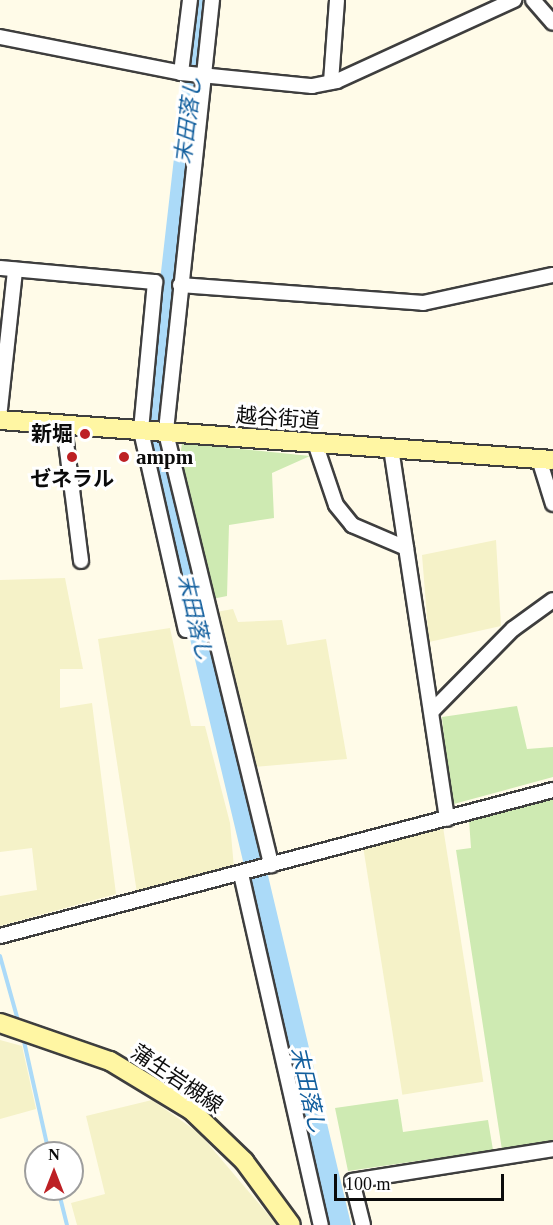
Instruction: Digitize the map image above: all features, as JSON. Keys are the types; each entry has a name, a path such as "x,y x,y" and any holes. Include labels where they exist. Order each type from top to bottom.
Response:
{"street":[{"path":"181,73 190,0"},
{"path":"212,0 166,433 272,865"},
{"path":"331,82 337,0"},
{"path":"0,37 181,73 312,86 331,82 514,0"},
{"path":"533,0 553,22"},
{"path":"0,268 154,282 141,431 186,630"},
{"path":"0,409 15,270"},
{"path":"180,285 423,303 553,276"},
{"name":"越谷街道","path":"0,420 546,460"},
{"path":"64,426 81,561"},
{"path":"315,443 336,505 352,525 406,548"},
{"path":"391,448 447,819"},
{"path":"546,460 553,504"},
{"path":"432,711 513,629 553,600"},
{"path":"0,936 553,790"},
{"path":"240,874 321,1225"},
{"name":"蒲生岩槻線","path":"0,1023 110,1061 190,1110 244,1161 291,1225"},
{"path":"363,1225 352,1181 553,1149"}],"shaded area":[{"path":"496,540 501,626 429,642 422,555"},
{"path":"65,578 83,669 60,669 60,708 92,703 116,894 0,926 0,896 37,890 32,848 0,852 0,580"},
{"path":"233,609 238,622 282,620 287,645 326,639 347,759 253,767 216,612"},
{"path":"170,628 191,726 205,726 230,823 234,868 137,893 98,639"},
{"path":"443,827 483,1082 402,1095 362,840"},
{"path":"0,1040 22,1046 36,1109 0,1119"},
{"path":"152,1100 199,1133 277,1225 77,1225 71,1203 105,1194 86,1116"}],"green space":[{"path":"182,443 310,456 272,473 274,518 229,525 227,596 212,599 175,459 180,458"},
{"path":"517,706 527,749 553,747 553,777 450,805 442,717"},
{"path":"553,798 553,1142 502,1150 456,850 471,848 469,820"},
{"path":"398,1099 403,1132 488,1120 493,1150 348,1171 335,1108"}],"waterway":[{"name":"末田落し","path":"202,0 154,420 156,452 340,1225"},
{"path":"0,956 19,1024"},
{"path":"23,1037 46,1141"},
{"path":"61,1201 67,1225"}],"place":[{"name":"新堀","path":"85,434"},
{"name":"ゼネラル","path":"72,457"},
{"name":"ampm","path":"124,457"}]}
